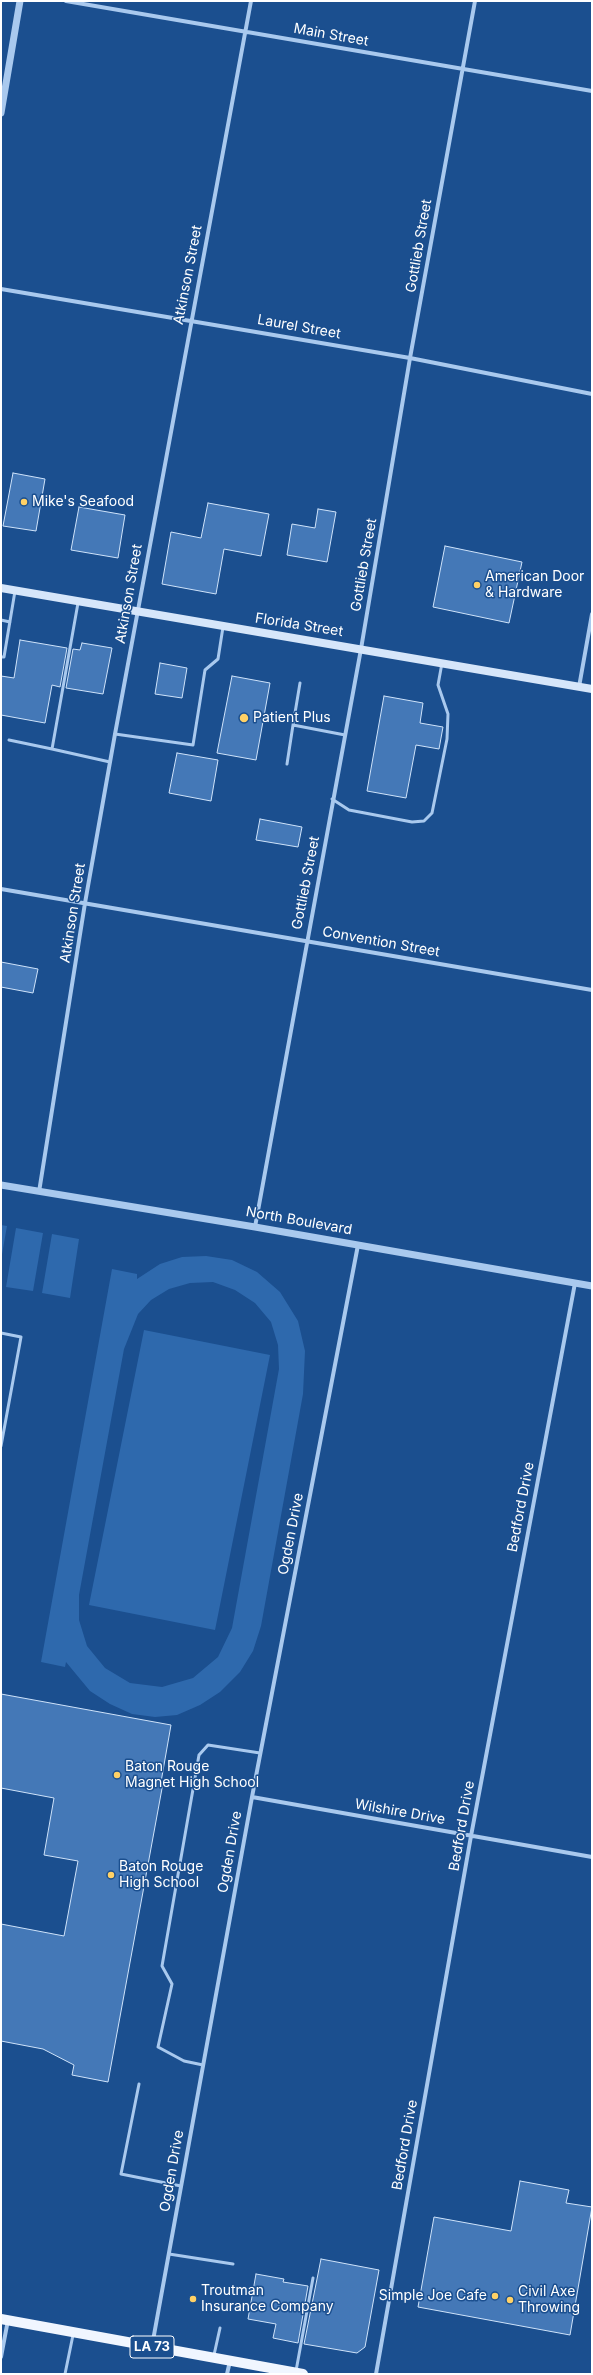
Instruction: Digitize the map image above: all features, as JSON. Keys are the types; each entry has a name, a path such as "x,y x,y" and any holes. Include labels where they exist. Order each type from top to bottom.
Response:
{"main road":[{"name":"Florida Street","path":"1,588 592,689"},
{"name":"LA 73","path":"4,2319 294,2373"}],"street":[{"path":"1,113 20,1"},
{"name":"Main Street","path":"66,1 592,92"},
{"name":"Atkinson Street","path":"39,1192 85,903 110,762 251,1"},
{"name":"Gottlieb Street","path":"255,1227 306,940 361,649 410,358 474,1"},
{"name":"Laurel Street","path":"1,289 410,358 592,394"},
{"path":"579,687 592,614"},
{"name":"Convention Street","path":"1,889 592,990"},
{"name":"North Boulevard","path":"1,1185 255,1227 592,1286"},
{"name":"Ogden Drive","path":"152,2347 260,1753 358,1245"},
{"name":"Bedford Drive","path":"376,2374 471,1836 575,1283"},
{"name":"Wilshire Drive","path":"252,1797 592,1856"},
{"path":"1,2357 4,2319"},
{"path":"227,2374 230,2361"}],"lane":[{"path":"1,657 4,657 16,590"},
{"path":"52,749 78,601"},
{"path":"1,620 10,622"},
{"path":"115,734 193,745 205,670 218,659 224,626"},
{"path":"332,799 350,810 412,822 424,821 432,813 447,739 448,714 438,685 442,663"},
{"path":"287,764 300,683"},
{"path":"293,725 345,736"},
{"path":"10,740 110,762"},
{"path":"1,1333 21,1337 1,1446"},
{"path":"203,2065 184,2061 158,2047 172,1984 162,1966 199,1755 208,1745 260,1753"},
{"path":"139,2084 121,2174 181,2186"},
{"path":"169,2254 233,2264"},
{"path":"294,2373 313,2278"},
{"path":"214,2358 220,2328"},
{"path":"65,2374 74,2332"}],"shaded area":[{"path":"1,1225 7,1226 1,1260"},
{"path":"16,1228 43,1233 33,1291 6,1287"},
{"path":"52,1234 79,1239 70,1298 42,1293"},
{"path":"206,1256 232,1260 257,1272 280,1292 298,1321 305,1351 303,1394 261,1626 253,1651 240,1672 220,1692 200,1705 177,1715 155,1717 132,1714 110,1704 90,1691 66,1662 65,1667 41,1662 112,1269 137,1274 137,1279 160,1264 182,1257","holes":["213,1282 235,1290 255,1303 271,1322 278,1345 279,1369 232,1628 218,1657 193,1678 162,1687 130,1683 105,1668 87,1646 79,1620 79,1595 124,1349 138,1314 151,1300 169,1289 190,1283"]},
{"path":"144,1330 270,1355 215,1630 89,1605"}],"building":[{"name":"Mike's Seafood","path":"13,473 45,479 36,531 3,526"},
{"path":"208,503 269,514 261,556 224,549 216,594 162,584 171,532 201,538"},
{"path":"79,507 125,515 118,558 71,550"},
{"path":"318,509 336,512 327,562 287,555 292,524 315,528"},
{"name":"American Door & Hardware","path":"445,546 522,562 509,623 433,607"},
{"path":"20,640 67,648 60,687 52,685 45,723 1,715 1,676 14,678"},
{"path":"82,643 112,648 103,694 66,688 73,649 80,650"},
{"path":"160,663 187,668 182,698 155,694"},
{"name":"Patient Plus","path":"232,676 270,683 256,760 217,753"},
{"path":"384,696 423,703 420,723 443,727 439,749 416,745 406,798 367,791"},
{"path":"177,753 218,760 211,801 169,793"},
{"path":"260,819 302,827 298,847 256,840"},
{"path":"1,962 38,969 33,993 1,987"},
{"name":"Baton Rouge High School","path":"1,1694 171,1725 161,1782 163,1783 108,2082 72,2075 74,2065 43,2049 1,2041 1,1924 64,1936 78,1861 44,1855 54,1798 1,1788"},
{"path":"520,2181 569,2190 566,2203 592,2207 570,2335 418,2307 434,2217 511,2231"},
{"path":"321,2259 379,2270 365,2347 357,2353 304,2344"},
{"path":"256,2274 284,2279 283,2282 308,2286 298,2343 273,2338 276,2324 248,2319"}],"place":[{"name":"Mike's Seafood","path":"24,502"},
{"name":"American Door & Hardware","path":"477,585"},
{"name":"Patient Plus","path":"244,718"},
{"name":"Baton Rouge Magnet High School","path":"117,1775"},
{"name":"Baton Rouge High School","path":"111,1875"},
{"name":"Simple Joe Cafe","path":"495,2296"},
{"name":"Troutman Insurance Company","path":"193,2299"},
{"name":"Civil Axe Throwing","path":"510,2300"}]}
